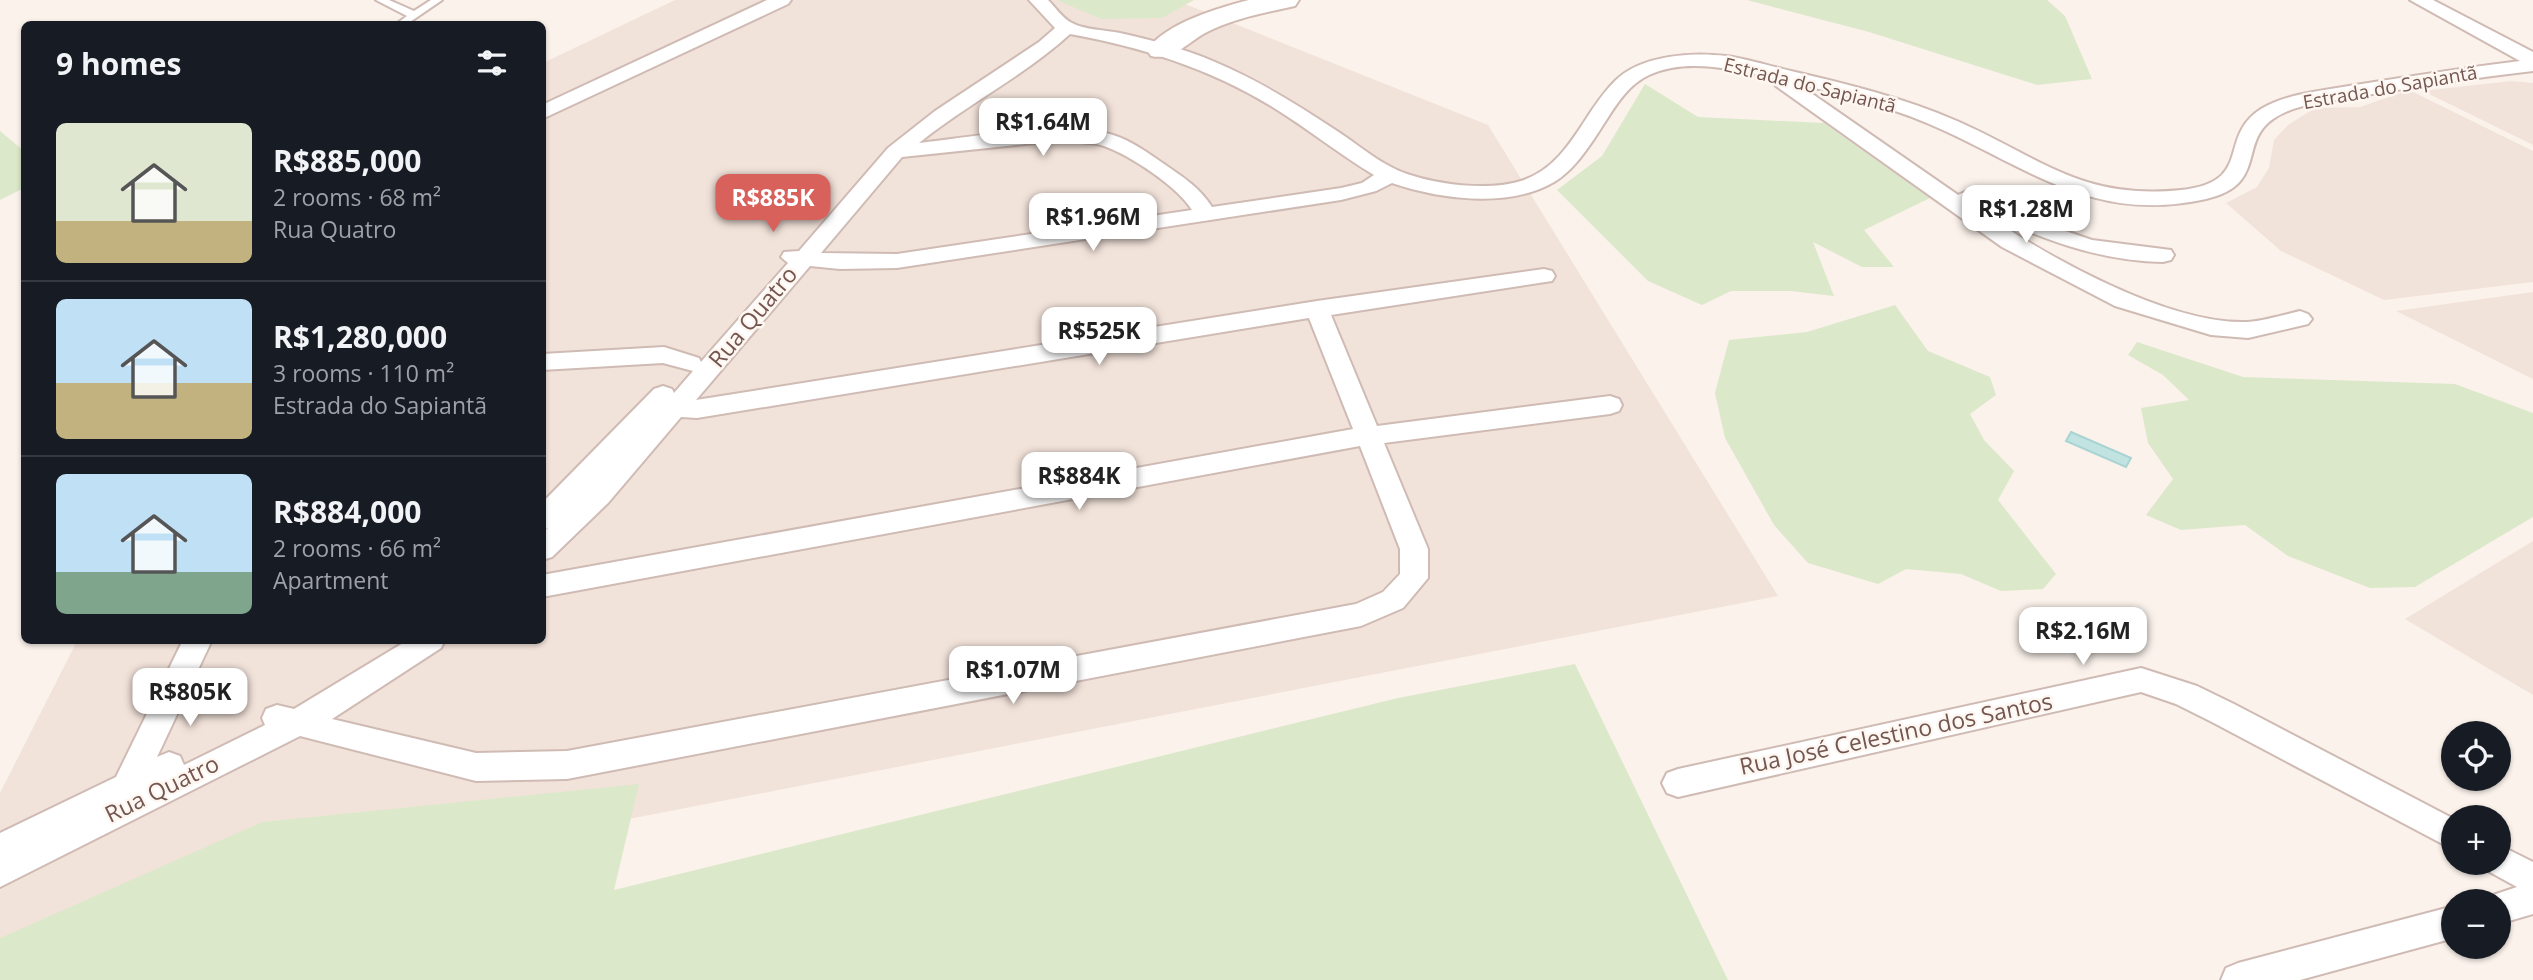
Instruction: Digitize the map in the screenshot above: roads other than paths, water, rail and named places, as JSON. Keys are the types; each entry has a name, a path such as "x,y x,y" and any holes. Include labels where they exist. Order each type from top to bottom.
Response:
{"street":[{"path":"546,111 782,0"},
{"path":"1038,0 1066,28"},
{"path":"1161,50 1191,28 1213,17 1286,0"},
{"path":"2419,0 2533,62"},
{"name":"Estrada do Sapiantã","path":"1066,28 1121,38 1223,72 1390,175 1452,188 1495,191 1531,186 1570,160 1619,87 1635,74 1665,64 1726,62 1916,111 1974,136 2061,181 2093,192 2155,199 2206,193 2227,185 2238,173 2252,128 2264,116 2284,107 2321,97 2409,81 2533,62"},
{"name":"Rua Quatro","path":"546,516 663,408 884,153 1046,46 1066,28"},
{"path":"1768,71 2010,242 2123,300 2211,327 2248,330 2300,319"},
{"path":"884,153 1055,135 1106,139 1132,151 1184,187 1193,194 1206,215"},
{"path":"1905,168 2016,219 2088,245 2126,255 2163,255"},
{"path":"793,257 840,262 897,261 1341,194 1369,187 1390,175"},
{"name":"Rua Quatro","path":"546,546 599,496 663,408 690,364 793,257"},
{"path":"663,408 711,407 1317,309 1544,276"},
{"path":"287,721 476,767 567,765 1362,615 1394,600 1414,578 1414,549 1317,309"},
{"path":"546,362 664,355 690,364"},
{"path":"546,585 1367,436 1610,405"},
{"path":"128,785 196,644"},
{"name":"Rua Quatro","path":"0,849 128,785 287,721 394,644"},
{"name":"Rua Quatro","path":"0,872 395,667 426,644"},
{"name":"Rua José Celestino dos Santos","path":"1678,783 2141,680 2186,695 2223,713 2441,829"},
{"path":"2511,866 2533,878"},
{"path":"2511,904 2533,898"},
{"path":"2238,980 2441,925"}],"lane":[{"path":"381,0 414,15"},
{"path":"405,21 437,0"}],"water":[{"path":"2071,432 2131,458 2126,467 2066,441"}]}
